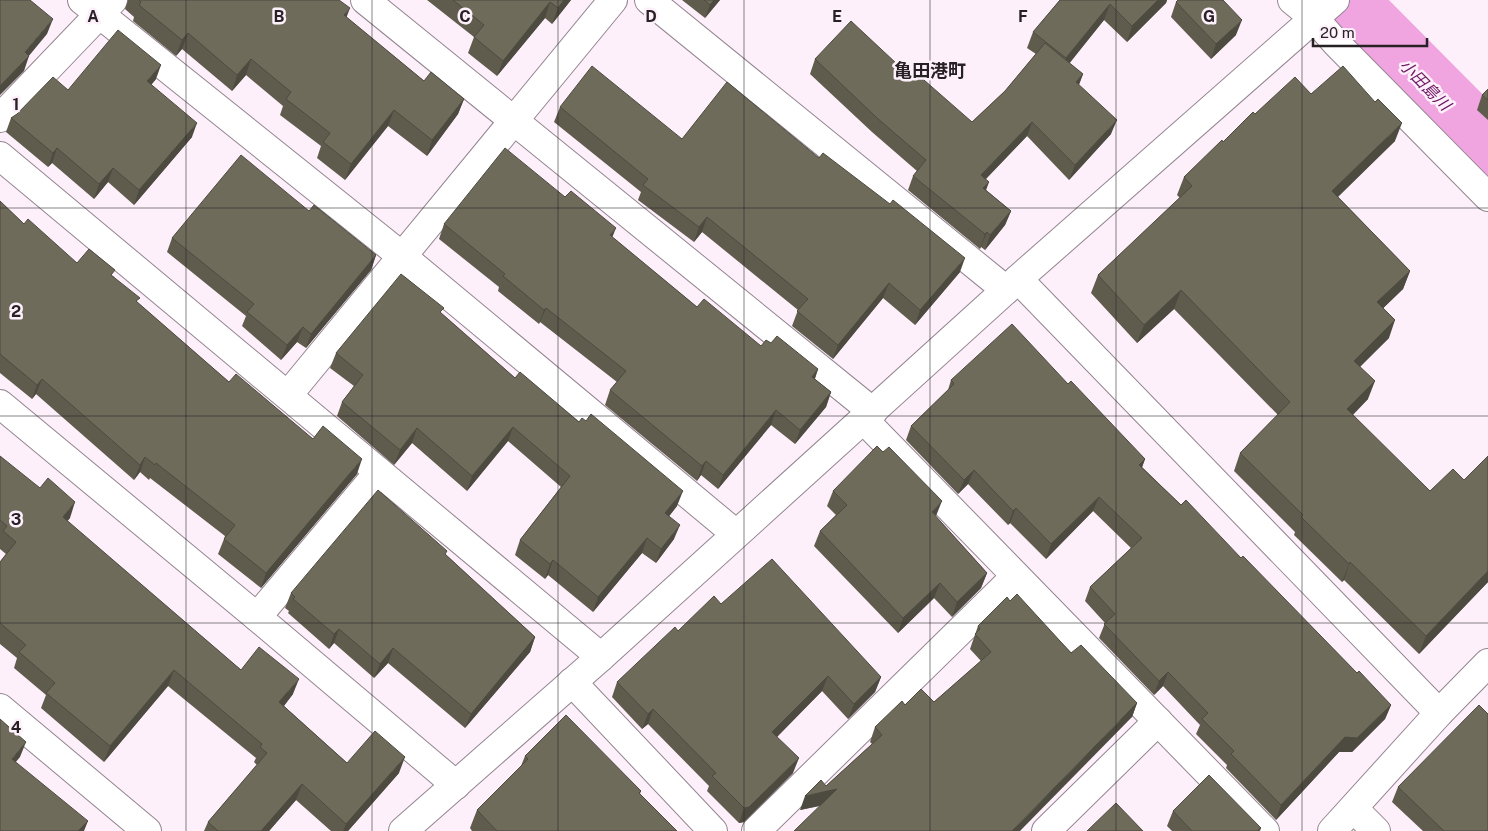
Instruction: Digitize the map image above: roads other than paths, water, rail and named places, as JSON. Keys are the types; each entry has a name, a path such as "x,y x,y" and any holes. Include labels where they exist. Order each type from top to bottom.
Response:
{"street":[{"path":"365,0 514,121 868,416 1016,576 1265,831"},
{"path":"288,395 613,0"},
{"path":"649,0 1012,285 1439,713"},
{"path":"1292,0 1325,8"},
{"path":"0,118 98,5 736,534"},
{"path":"419,826 456,785 601,657 1012,285 1325,8"},
{"path":"1325,8 1337,44 1488,197"},
{"path":"0,156 601,657"},
{"path":"0,404 456,785"},
{"path":"257,617 379,472"},
{"path":"756,831 1016,576"},
{"path":"1332,831 1354,809 1439,713 1486,670"},
{"path":"572,682 713,831"},
{"path":"0,708 148,831"},
{"path":"1046,831 1158,721"},
{"path":"1354,809 1376,831"}],"waterway":[{"name":"小田島川","path":"1341,0 1488,148"}],"district":[{"name":"亀田港町","path":"930,70"}]}
